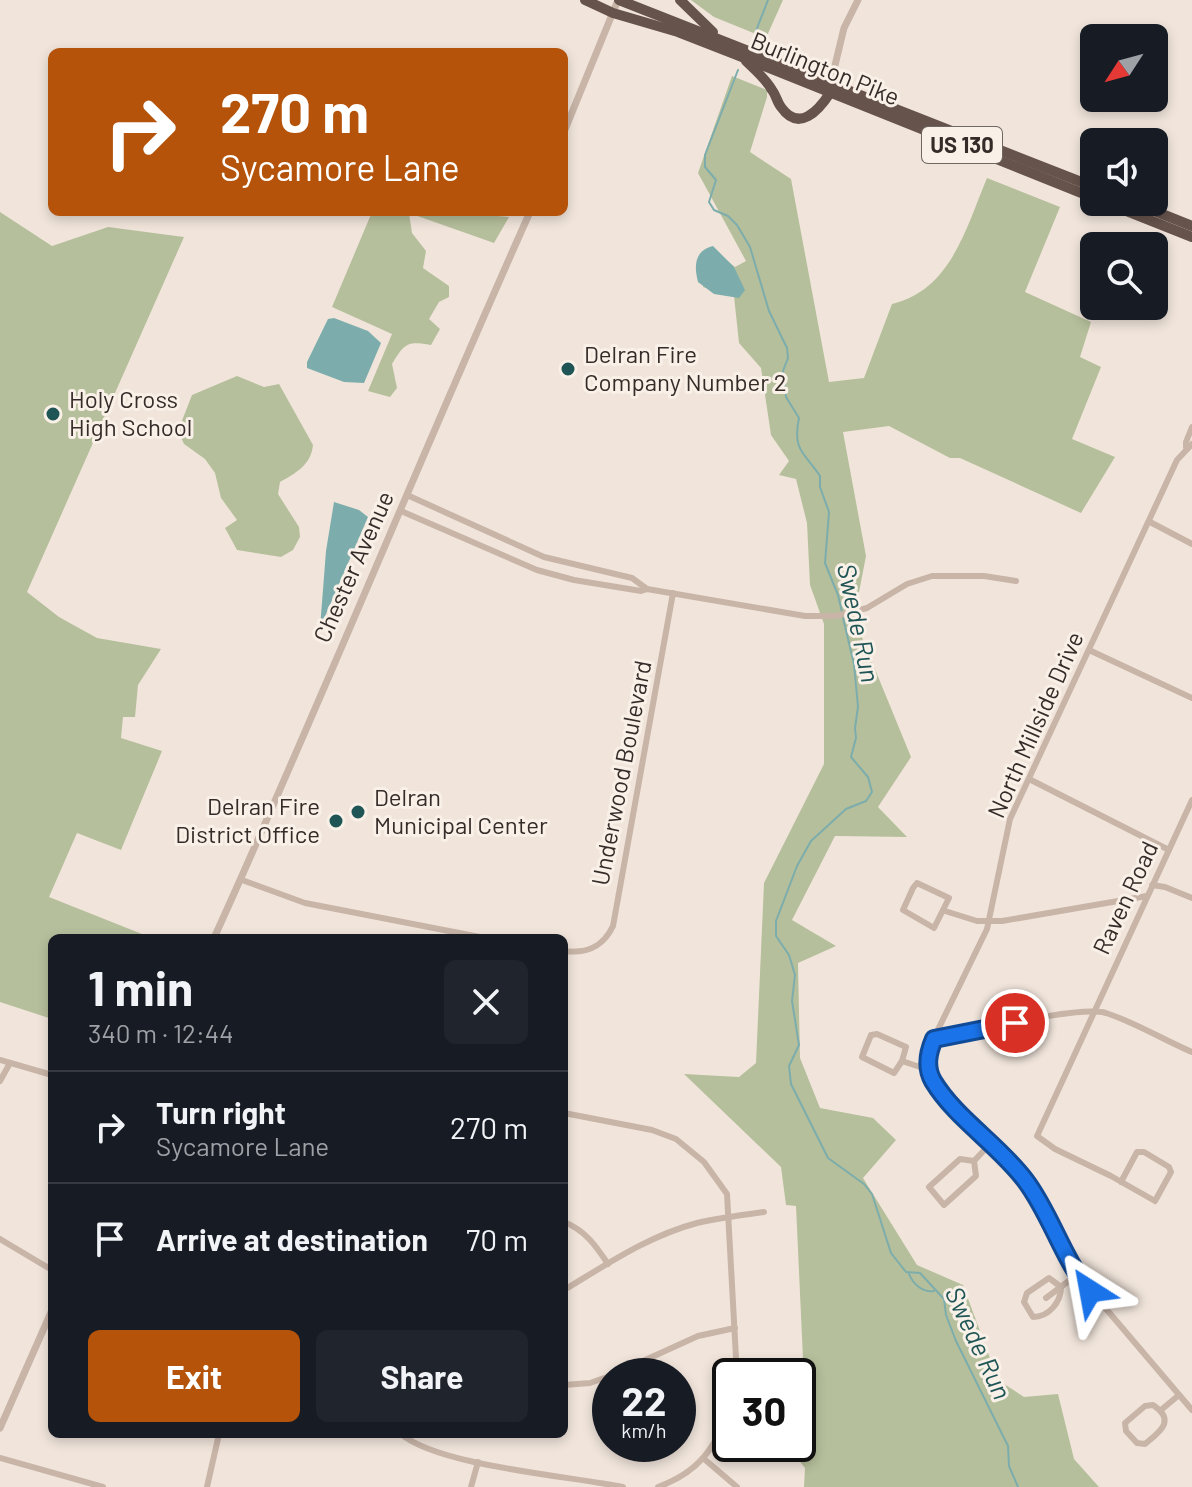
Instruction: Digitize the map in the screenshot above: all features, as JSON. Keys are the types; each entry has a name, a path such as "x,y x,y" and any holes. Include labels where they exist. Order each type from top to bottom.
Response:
{"highway":[{"name":"Burlington Pike","path":"585,0 613,13 678,32 830,87 1080,182"},
{"name":"Burlington Pike","path":"618,0 721,38 1080,192"},
{"path":"680,0 721,38"},
{"path":"742,57 766,81 781,107 793,117 814,114 830,87"},
{"path":"1139,216 1192,237"},
{"path":"1167,216 1192,226"}],"street":[{"path":"568,122 618,0"},
{"path":"830,87 844,28 858,0"},
{"name":"Chester Avenue","path":"216,934 528,216"},
{"name":"North Millside Drive","path":"929,1070 929,1053 934,1039 989,922 1008,826 1177,460 1189,446 1186,442 1192,427"},
{"path":"407,495 544,557 632,578 647,589"},
{"path":"401,511 537,570 587,583 641,591 647,589 805,616 836,616 867,608 907,584 932,576 979,576 1016,581"},
{"path":"1150,522 1192,544"},
{"name":"Underwood Boulevard","path":"568,951 593,949 602,943 613,926 673,593"},
{"path":"1089,650 1192,698"},
{"path":"1029,779 1169,850"},
{"name":"Raven Road","path":"1121,1182 1066,1155 1037,1136 1192,800"},
{"path":"242,880 305,903 464,934"},
{"path":"917,883 949,898 945,911 934,928 903,910 917,883"},
{"path":"1152,885 1192,898"},
{"path":"945,911 989,922 1147,896"},
{"path":"934,1039 1043,1018 1093,1012 1109,1014 1192,1052"},
{"path":"877,1034 906,1047 902,1061 894,1073 862,1057 871,1035 877,1034"},
{"path":"0,1060 48,1074"},
{"path":"902,1061 929,1070 940,1091 1028,1183 1078,1274 1192,1410"},
{"path":"0,1081 10,1063"},
{"path":"568,1114 652,1130 676,1139 704,1162 727,1194 736,1358"},
{"path":"974,1161 991,1143"},
{"path":"1137,1152 1164,1161 1171,1172 1155,1201 1121,1182 1137,1152"},
{"path":"960,1159 974,1161 976,1176 944,1205 929,1187 960,1159"},
{"path":"568,1288 665,1234 695,1224 764,1212"},
{"path":"568,1224 594,1243 608,1264"},
{"path":"0,1239 48,1268"},
{"path":"1046,1298 1078,1274"},
{"path":"1049,1278 1061,1287 1057,1304 1040,1317 1033,1317 1027,1311 1024,1302 1027,1293 1049,1278"},
{"path":"0,1428 2,1417 48,1319"},
{"path":"650,1358 698,1336 735,1328"},
{"path":"568,1385 592,1382"},
{"path":"1161,1410 1179,1395"},
{"path":"1153,1405 1161,1410 1166,1420 1164,1428 1145,1444 1137,1443 1126,1431 1125,1423 1145,1406 1153,1405"},
{"path":"207,1487 218,1438"},
{"path":"406,1438 442,1454 623,1487"},
{"path":"658,1487 681,1478 703,1458 712,1445"},
{"path":"0,1458 87,1485 103,1487"},
{"path":"703,1458 737,1487"},
{"path":"471,1487 478,1462"}],"green space":[{"path":"691,0 783,0 766,38 714,17"},
{"path":"732,76 767,90 750,152 791,179 829,382 864,378 892,304 912,297 942,271 963,236 987,178 1060,207 1025,292 1080,317 1080,320 1091,322 1080,357 1101,367 1072,439 1115,457 1081,513 960,458 950,458 889,426 843,432 866,556 854,618 911,757 878,807 907,837 835,836 792,920 836,946 798,963 800,1058 820,1108 873,1118 896,1140 863,1178 917,1265 963,1285 998,1380 1024,1397 1058,1394 1074,1459 1099,1487 804,1487 805,1468 800,1462 816,1462 816,1358 803,1358 796,1206 786,1205 781,1167 684,1074 739,1077 756,1063 764,883 824,764 824,624 810,585 807,523 796,479 779,475 789,461 771,435 761,368 739,343 734,296 703,287 709,247 735,267 746,261 698,173"},
{"path":"0,212 52,246 108,227 184,237 27,592 59,617 97,638 161,649 138,685 135,717 123,717 121,738 162,751 121,850 77,833 49,897 142,934 48,934 48,1018 0,1002"},
{"path":"370,216 409,216 412,233 426,251 423,268 449,286 449,297 439,302 429,319 440,329 431,345 407,345 392,364 397,388 390,397 368,391 392,334 332,307"},
{"path":"418,216 509,217 494,243"},
{"path":"237,376 264,387 279,384 313,445 306,463 280,482 278,494 299,527 300,537 293,550 281,557 237,550 225,528 237,520 221,498 215,473 205,459 184,444 178,431 192,395"}],"water":[{"path":"713,246 734,267 745,290 739,298 714,294 698,282 696,270 699,255"},
{"path":"334,318 368,331 381,343 364,383 344,382 307,368 328,319"},
{"path":"334,502 359,510 368,517 320,628 326,551"}],"waterway":[{"name":"Swede Run","path":"754,36 768,0"},
{"name":"Swede Run","path":"738,70 705,155 705,167 716,180 709,202 714,210 728,216 737,225 750,247 769,311 787,348 788,358 783,371 786,397 799,418 799,445 820,476 820,487 829,512 825,563 842,612"},
{"name":"Swede Run","path":"843,618 854,664 858,707 851,757 868,777 872,792 866,801 846,809 811,841 797,866 776,921 776,936 789,955 795,975 792,1001 799,1045 789,1066 791,1084 828,1158 864,1184 872,1194 891,1253 906,1272 920,1273 944,1299 946,1315 956,1341 1008,1446 1009,1466 1018,1487"},
{"path":"909,1274 919,1287 934,1291"}],"place":[{"name":"Delran Fire Company Number 2","path":"568,369"},
{"name":"Holy Cross High School","path":"53,414"},
{"name":"Delran Municipal Center","path":"358,812"},
{"name":"Delran Fire District Office","path":"336,821"}],"route":[{"path":"1015,1023 934,1039 929,1053 929,1073 955,1108 1023,1177 1090,1291"}]}
